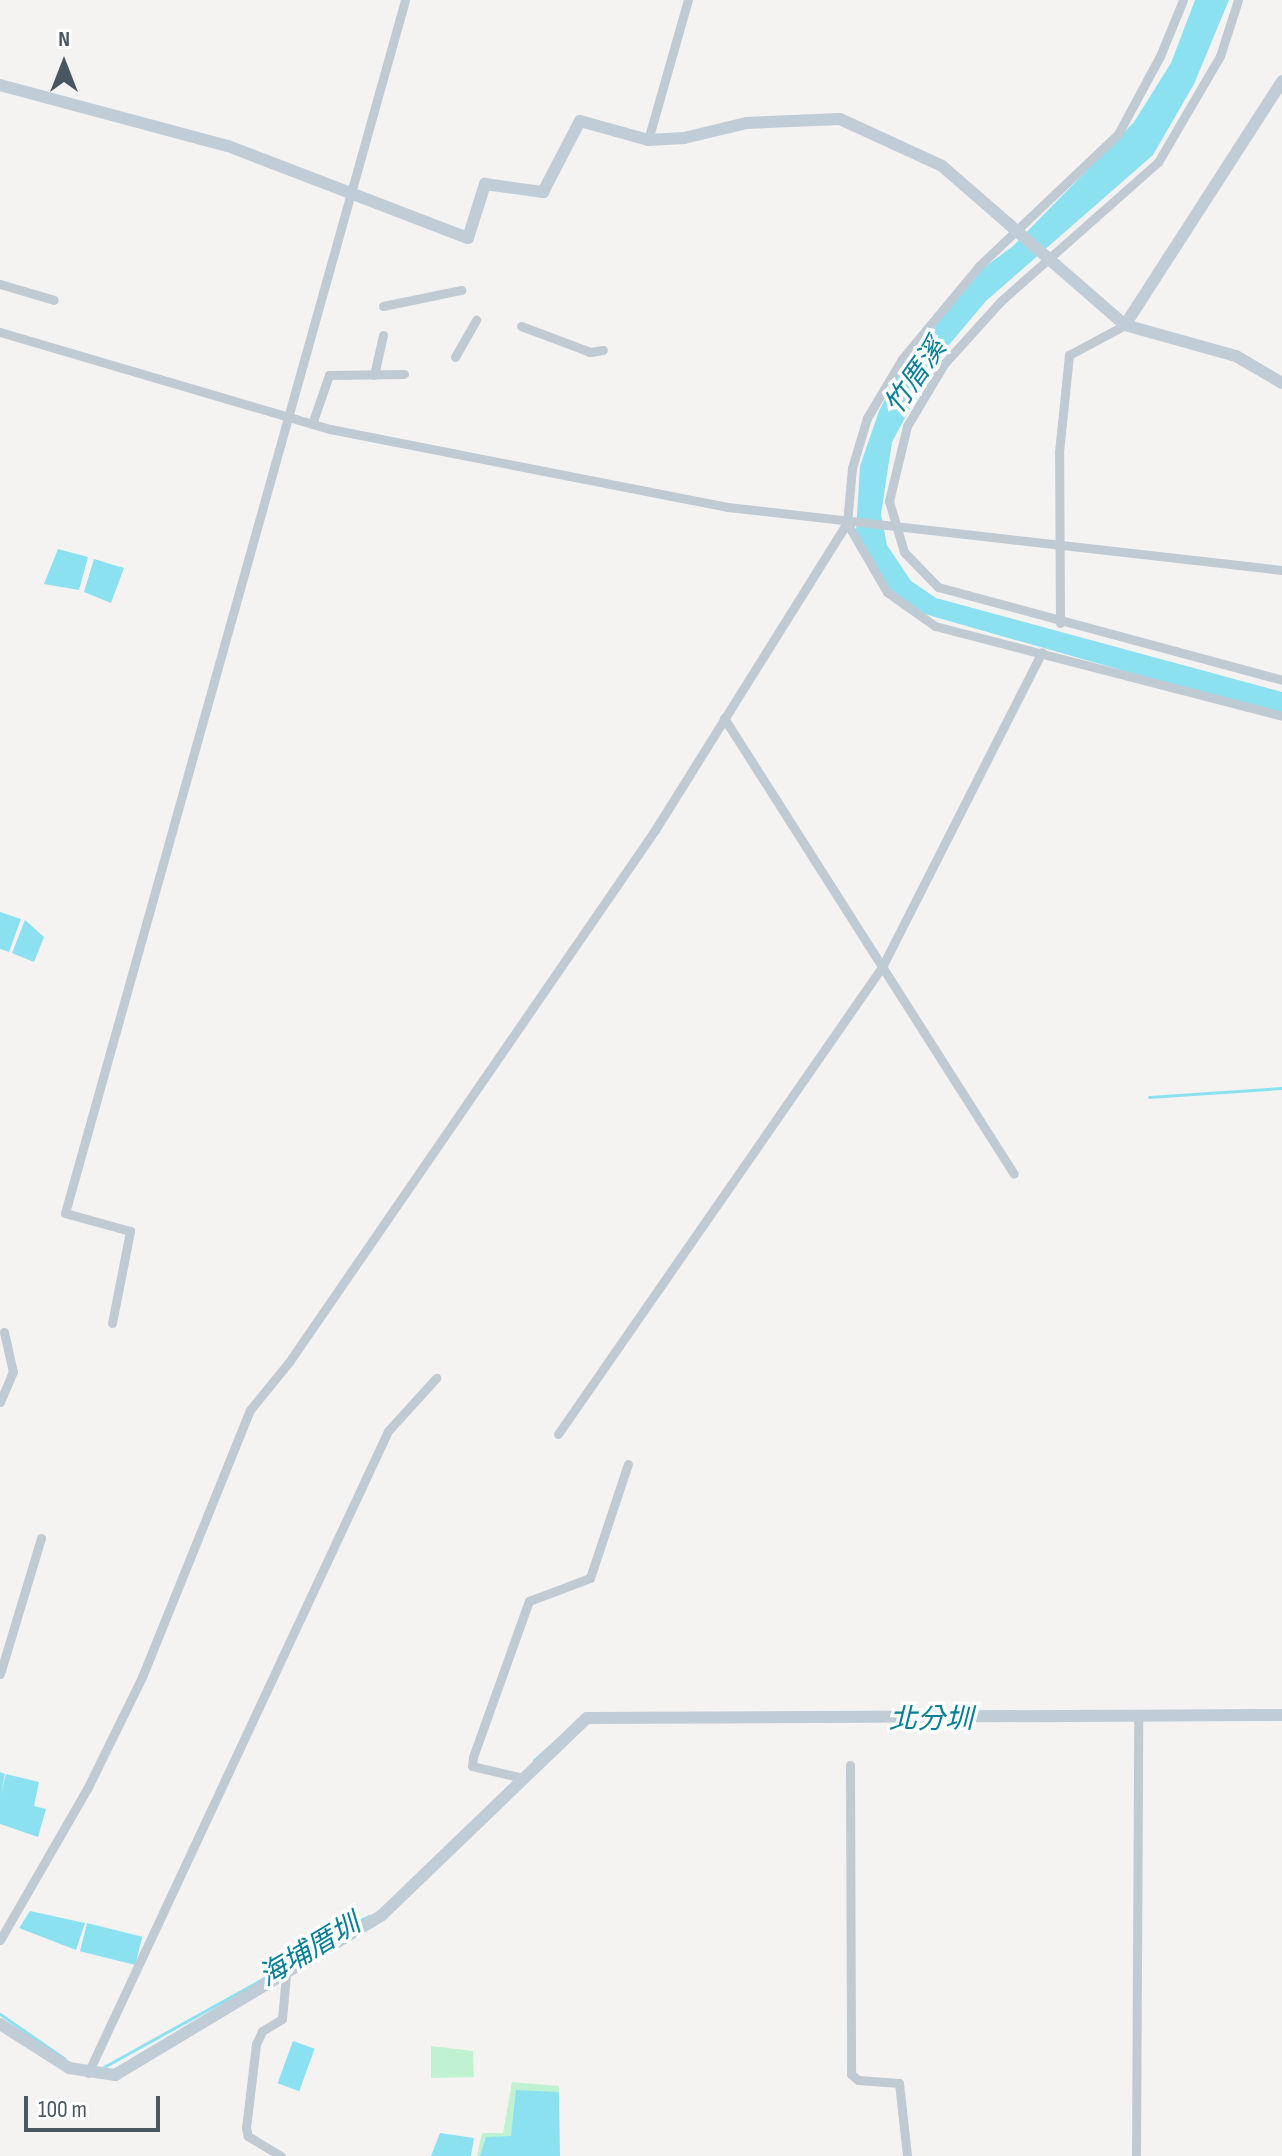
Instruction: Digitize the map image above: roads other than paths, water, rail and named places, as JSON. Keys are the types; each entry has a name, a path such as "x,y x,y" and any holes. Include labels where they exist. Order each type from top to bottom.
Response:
{"street":[{"path":"112,1323 130,1231 65,1213 405,0"},
{"path":"648,140 688,0"},
{"path":"0,1940 87,1789 142,1677 250,1410 289,1362 655,830 847,523 852,468 867,418 927,325 1015,231 1118,134 1160,56 1183,0"},
{"path":"1238,0 1220,56 1158,162 1000,302 944,364 907,426 889,501 894,529 908,560 938,587 1060,623 1282,680"},
{"path":"1060,623 1063,548 1059,452 1069,355 1125,325 1282,81"},
{"path":"0,85 228,146 468,238 485,184 543,192 580,121 648,140 684,138 747,123 840,119 942,166 1046,260 1125,325 1236,356 1282,383"},
{"path":"0,284 54,300"},
{"path":"383,306 461,290"},
{"path":"455,357 476,320"},
{"path":"521,326 590,352 603,350"},
{"path":"0,332 287,418 728,507 894,529 1282,570"},
{"path":"374,375 383,335"},
{"path":"312,424 329,375 404,374"},
{"path":"847,523 887,592 935,626 1282,716"},
{"path":"558,1434 882,967 1042,652"},
{"path":"724,718 1014,1174"},
{"path":"0,1402 13,1372 4,1332"},
{"path":"88,2073 388,1431 436,1378"},
{"path":"523,1778 472,1766 473,1757 529,1601 590,1578 628,1464"},
{"path":"0,1674 41,1538"},
{"path":"0,2024 69,2068 115,2075 145,2053 286,1975 399,1901 587,1718 605,1714 849,1720 1138,1720 1282,1715"},
{"path":"1136,2156 1138,1720"},
{"path":"850,1765 851,2074 858,2080 899,2083 907,2156"},
{"path":"281,2156 248,2136 246,2128 256,2044 262,2031 282,2019 286,1975"}],"water":[{"name":"竹厝溪","path":"1195,0 1229,0 1194,84 1153,155 986,301 937,359 892,442 881,514 887,545 911,581 936,598 1282,692 1282,716 921,613 888,589 856,531 860,466 879,411 910,351 974,275 1013,246 1134,122 1171,63"},
{"path":"58,549 88,557 79,590 44,584"},
{"path":"94,559 124,568 111,603 84,592"},
{"path":"0,912 21,919 9,952 0,949"},
{"path":"25,920 44,937 34,962 12,953"},
{"path":"0,1772 5,1774 1,1794 6,1774 39,1782 34,1806 46,1809 38,1837 0,1824"},
{"path":"30,1911 85,1923 76,1950 19,1928"},
{"path":"87,1923 142,1937 135,1965 80,1951"},
{"path":"293,2041 315,2049 299,2091 278,2083"},
{"path":"516,2090 559,2092 560,2156 480,2156 486,2137 511,2136"},
{"path":"440,2133 474,2138 471,2156 431,2156"}],"waterway":[{"path":"1149,1097 1282,1088"},
{"name":"海埔厝圳","path":"534,1760 578,1721"},
{"name":"海埔厝圳","path":"280,1969 324,1937 369,1916"},
{"name":"海埔厝圳","path":"102,2068 270,1975"},
{"name":"海埔厝圳","path":"0,2014 65,2059"}],"water label":[{"name":"北分圳","path":"931,1720"}]}
